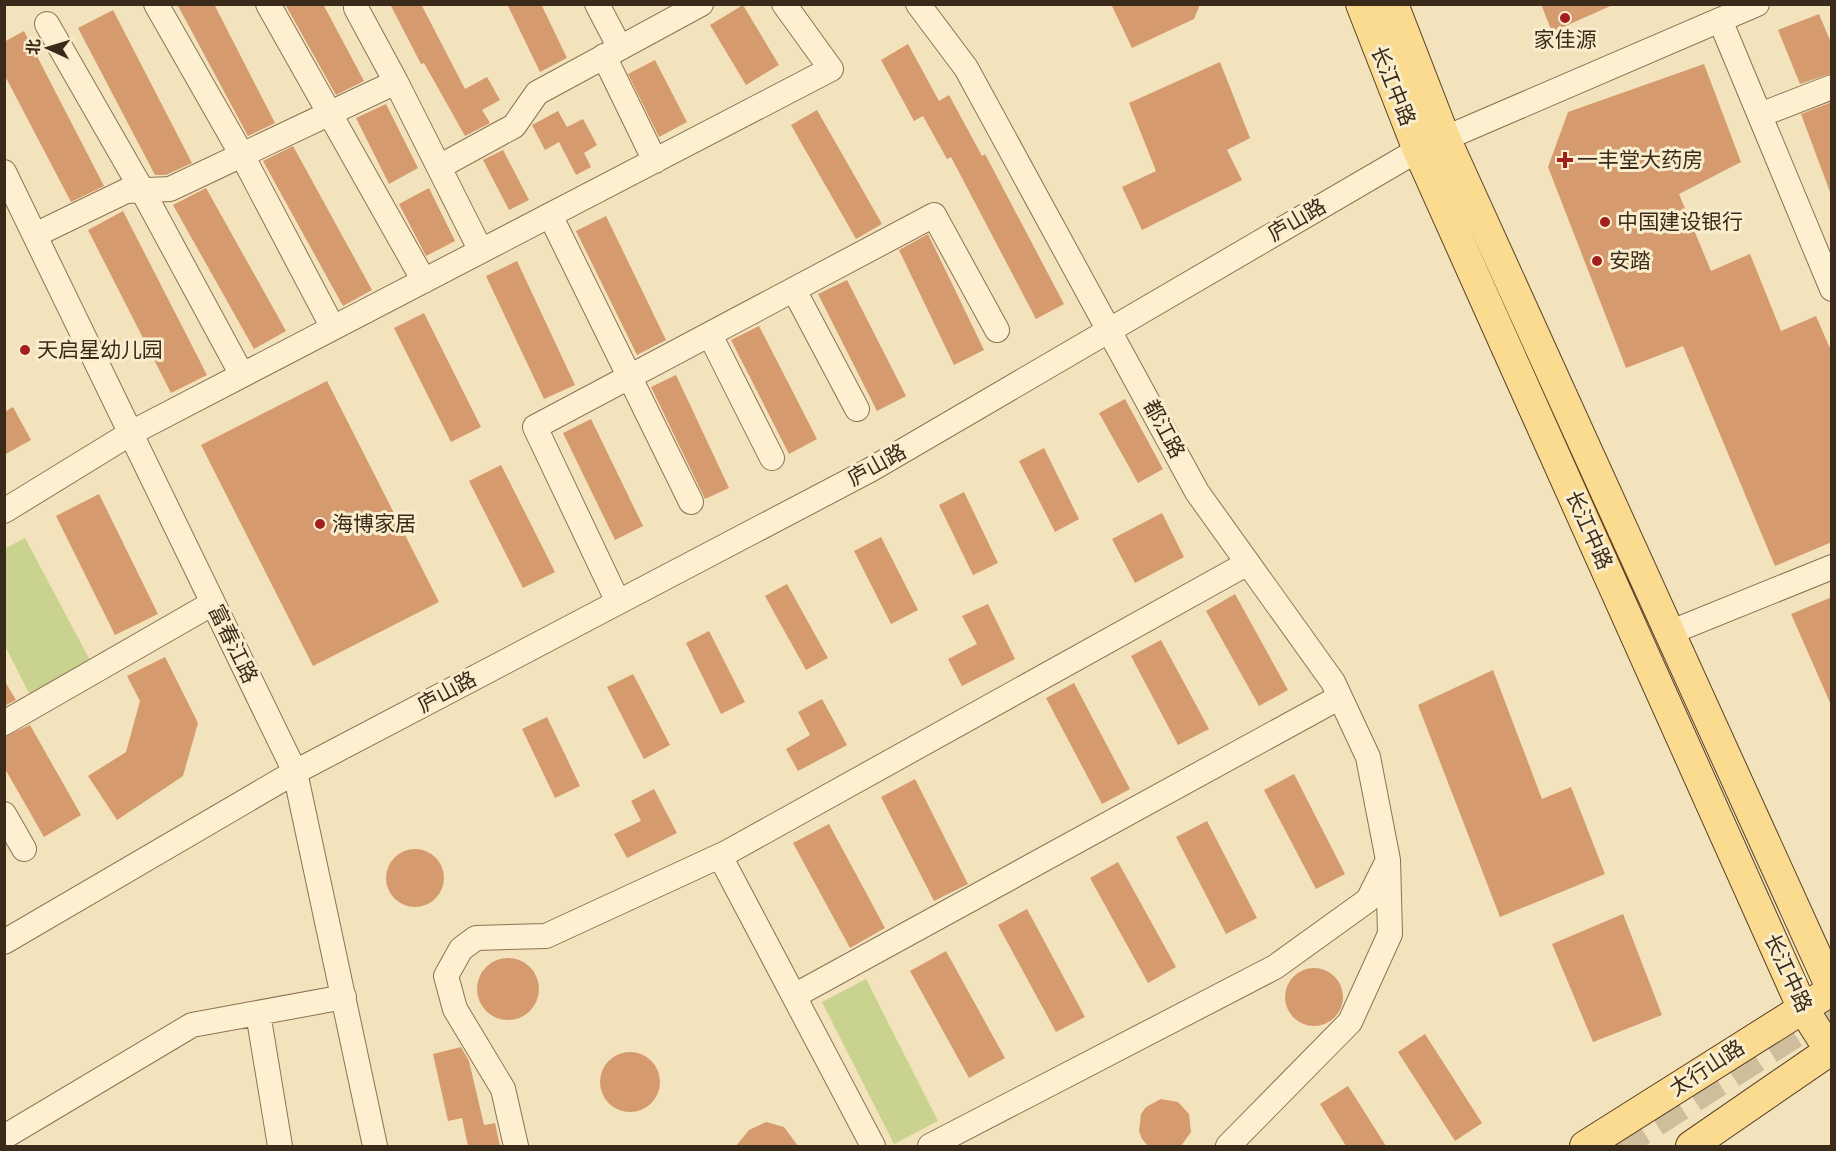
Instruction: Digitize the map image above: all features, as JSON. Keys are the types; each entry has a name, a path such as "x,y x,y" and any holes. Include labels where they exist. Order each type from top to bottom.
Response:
{"main road":[{"name":"长江中路","path":"1360,4 1418,150 1802,1007 1831,1051"},
{"name":"长江中路","path":"1393,4 1445,138 1832,991"},
{"name":"太行山路","path":"1585,1146 1802,1007 1832,991"},
{"path":"1691,1146 1831,1051"}],"street":[{"path":"156,4 242,155 333,328"},
{"path":"268,4 424,281"},
{"path":"597,4 612,52 655,161"},
{"path":"439,167 514,126 537,93 701,4"},
{"path":"4,511 131,433 831,69 784,4"},
{"name":"都江路","path":"918,4 966,68 1197,492 1334,682 1368,757 1388,860 1390,934 1350,1022 1228,1146"},
{"name":"庐山路","path":"4,942 295,772 870,470 1418,150 1757,4"},
{"path":"356,8 481,251"},
{"path":"1720,20 1829,277"},
{"path":"47,24 142,190 242,375"},
{"path":"35,235 126,191 170,189 396,82"},
{"path":"1760,115 1832,87"},
{"name":"富春江路","path":"4,172 295,772 375,1146"},
{"path":"618,602 535,427 934,214 997,330"},
{"path":"550,215 691,502"},
{"path":"794,290 857,409"},
{"path":"710,335 772,458"},
{"path":"516,1146 503,1089 455,1009 446,976 461,949 476,938 546,936 720,856 1248,563"},
{"path":"1669,633 1832,567"},
{"path":"4,723 213,603"},
{"path":"794,996 1340,697"},
{"path":"4,813 24,849"},
{"path":"720,856 873,1146"},
{"path":"930,1146 1275,967 1368,900 1388,860"},
{"path":"4,1137 192,1025 344,997"},
{"path":"258,1012 280,1146"}],"green space":[{"path":"25,538 91,662 30,695 5,646 4,549"},
{"path":"866,979 938,1121 894,1144 822,1002"}],"building":[{"path":"177,4 214,4 275,123 248,136"},
{"path":"285,4 323,4 364,81 336,95"},
{"path":"390,4 421,4 465,89 487,77 500,100 482,110 490,123 465,136 424,63 421,64"},
{"path":"507,4 541,4 567,58 540,72"},
{"path":"1111,4 1200,4 1194,19 1132,48"},
{"name":"家佳源","path":"1541,4 1615,4 1552,32"},
{"path":"743,5 779,65 746,85 710,25"},
{"path":"113,10 192,163 166,175 155,175 78,28"},
{"path":"1819,14 1832,45 1832,73 1800,84 1778,30"},
{"path":"24,31 104,186 71,202 4,74 4,42"},
{"path":"908,44 939,101 949,95 982,156 985,154 1064,304 1036,319 951,157 947,159 923,116 914,121 881,60"},
{"path":"655,60 687,122 659,137 628,74"},
{"path":"1220,62 1250,138 1227,150 1242,180 1142,230 1122,187 1156,171 1129,103"},
{"path":"1704,64 1741,162 1679,194 1711,271 1750,254 1781,331 1816,316 1832,353 1832,542 1775,566 1683,346 1626,368 1548,167 1568,112"},
{"path":"1832,102 1832,192 1830,192 1801,114"},
{"path":"386,104 418,168 389,184 356,118"},
{"path":"817,110 882,224 856,239 791,125"},
{"path":"558,111 567,127 583,119 597,145 584,153 591,167 576,175 559,142 545,150 532,125"},
{"path":"293,146 372,290 343,306 263,161"},
{"path":"503,150 529,200 509,210 483,160"},
{"path":"206,188 286,331 254,349 173,205"},
{"path":"429,188 455,241 426,256 399,204"},
{"path":"123,211 207,375 171,393 88,230"},
{"path":"606,216 666,340 637,355 576,231"},
{"path":"928,234 984,350 954,365 899,250"},
{"path":"517,261 575,385 544,399 486,276"},
{"path":"847,280 906,396 877,411 818,294"},
{"path":"424,313 481,427 451,442 394,328"},
{"path":"759,326 817,439 789,454 731,340"},
{"path":"676,375 729,488 705,499 651,387"},
{"name":"海博家居","path":"327,381 439,602 313,666 201,445"},
{"path":"1125,399 1163,469 1138,483 1099,413"},
{"path":"13,407 31,440 4,455 4,412"},
{"path":"591,419 643,526 615,540 563,433"},
{"path":"1044,448 1079,519 1055,532 1019,461"},
{"path":"501,465 555,572 523,588 469,481"},
{"path":"964,492 998,563 973,575 939,505"},
{"path":"99,494 158,614 115,635 56,516"},
{"path":"1162,513 1184,557 1135,583 1112,539"},
{"path":"881,537 918,610 891,624 854,551"},
{"path":"787,584 828,658 806,670 765,596"},
{"path":"1235,594 1288,690 1259,706 1206,611"},
{"path":"1832,597 1832,707 1791,614"},
{"path":"988,604 1015,659 962,686 948,659 977,644 962,616"},
{"path":"709,631 745,702 721,714 686,643"},
{"path":"1161,640 1209,729 1178,745 1131,656"},
{"path":"165,657 198,723 183,776 117,820 88,776 126,752 140,701 127,676"},
{"path":"1493,670 1542,799 1571,787 1605,874 1500,917 1418,705"},
{"path":"633,674 670,745 644,759 607,687"},
{"path":"4,680 16,700 4,706"},
{"path":"1074,683 1130,789 1102,804 1046,698"},
{"path":"822,699 847,745 798,771 786,749 810,735 798,712"},
{"path":"547,717 580,786 555,798 522,729"},
{"path":"30,725 81,815 44,837 4,767 4,737"},
{"path":"1294,774 1345,874 1316,889 1264,790"},
{"path":"915,779 968,884 934,901 881,797"},
{"path":"654,789 677,833 627,858 614,834 641,821 631,801"},
{"path":"1207,821 1257,918 1226,934 1176,837"},
{"path":"829,824 885,928 850,948 793,843"},
{"path":"415,849 426,851 439,862 444,878 442,889 431,902 415,907 404,905 391,894 386,878 388,867 399,854"},
{"path":"1118,862 1176,967 1148,983 1090,878"},
{"path":"1027,909 1085,1017 1056,1032 998,925"},
{"path":"1623,914 1662,1015 1593,1042 1552,944"},
{"path":"946,951 1005,1058 969,1078 910,971"},
{"path":"508,958 520,960 530,967 537,977 539,989 537,1001 530,1011 520,1018 508,1020 496,1018 486,1011 479,1001 477,989 479,977 486,967 496,960"},
{"path":"1308,968 1320,968 1330,972 1339,981 1343,1003 1335,1018 1320,1026 1308,1026 1298,1022 1289,1013 1285,1003 1285,991 1289,981 1298,972"},
{"path":"1425,1034 1482,1123 1455,1141 1398,1052"},
{"path":"461,1047 469,1061 484,1125 495,1123 500,1146 468,1146 462,1118 448,1121 433,1054"},
{"path":"624,1052 636,1052 647,1057 655,1065 660,1082 658,1094 647,1107 636,1112 624,1112 613,1107 605,1099 600,1088 600,1076 605,1065 613,1057"},
{"path":"1348,1086 1386,1146 1346,1146 1320,1104"},
{"path":"1161,1099 1178,1102 1189,1114 1191,1132 1181,1146 1148,1146 1142,1139 1139,1131 1141,1114 1146,1107"},
{"path":"766,1122 784,1127 798,1146 736,1146 749,1130"}],"tunnel":[{"path":"1617,1146 1832,1009"}],"place":[{"name":"家佳源","path":"1565,18"},
{"name":"一丰堂大药房","path":"1565,160"},
{"name":"中国建设银行","path":"1605,222"},
{"name":"安踏","path":"1597,261"},
{"name":"天启星幼儿园","path":"25,350"},
{"name":"海博家居","path":"320,524"}]}
